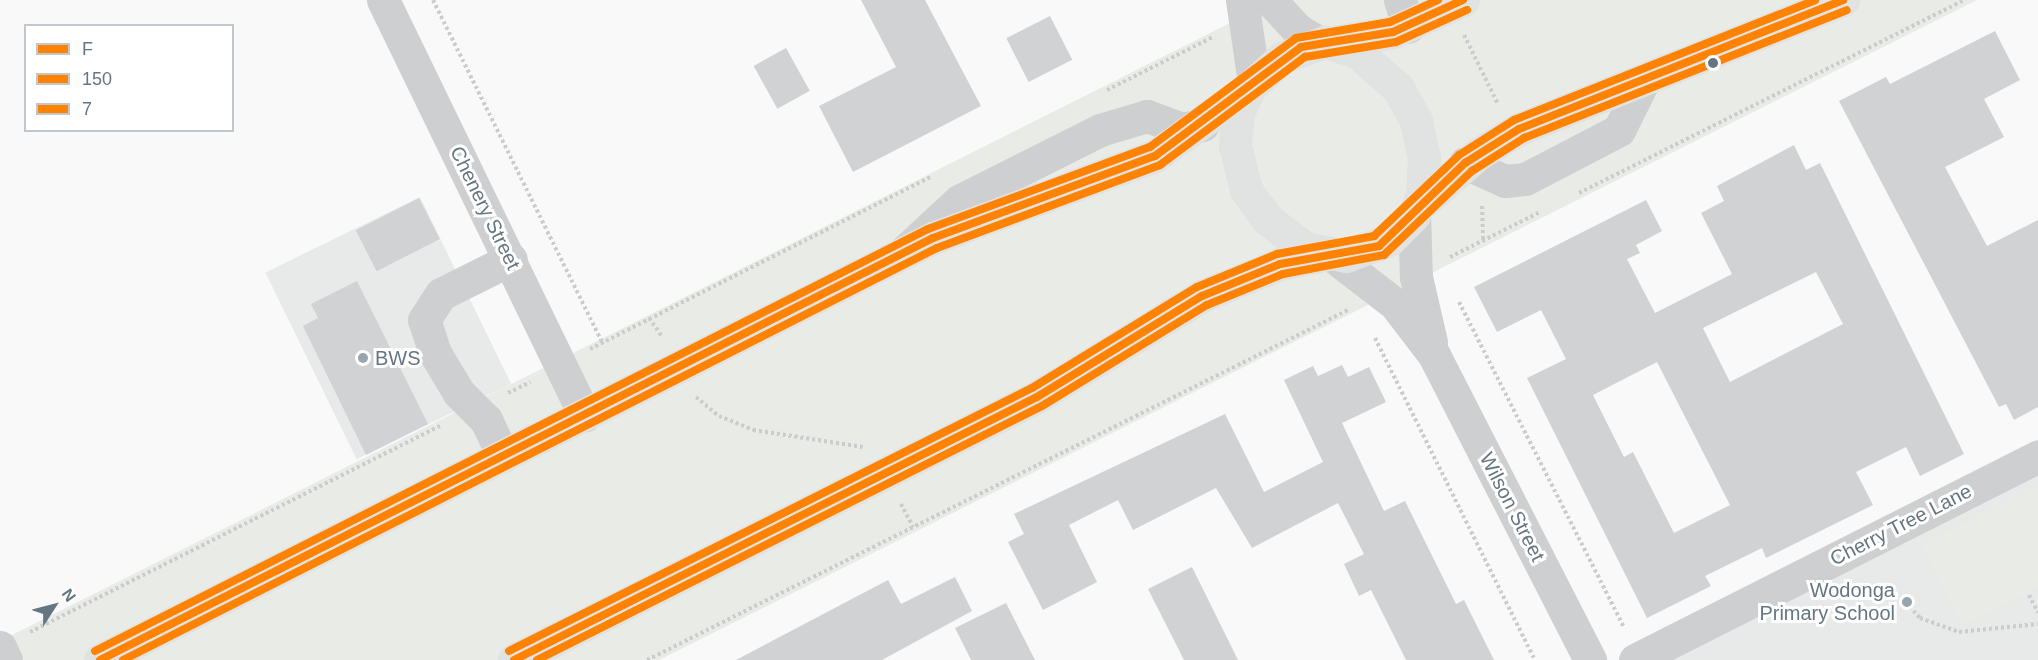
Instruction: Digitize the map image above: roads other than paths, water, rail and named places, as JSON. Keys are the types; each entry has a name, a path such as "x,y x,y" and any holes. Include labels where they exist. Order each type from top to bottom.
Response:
{"main road":[{"path":"100,660 503,456 681,370 904,252 985,216 1133,166 1203,125 1283,57 1322,42 1359,40 1404,14 1463,0"},
{"path":"514,660 1063,383 1194,301 1262,271 1379,246 1465,163 1519,129 1843,0"},
{"path":"1322,42 1357,52 1379,68 1411,109 1424,158 1416,211"},
{"path":"1251,85 1236,132 1246,190 1280,231 1329,256"}],"street":[{"name":"Chenery Street","path":"383,0 511,259 585,416"},
{"path":"1251,85 1252,6 1322,42"},
{"path":"1465,163 1505,181 1525,179 1619,130 1644,80"},
{"path":"904,252 959,201 1100,130 1147,116 1182,129 1203,125"},
{"name":"Wilson Street","path":"1416,211 1416,277 1434,355"},
{"name":"Wilson Street","path":"1329,256 1395,304 1434,355 1590,660"},
{"path":"503,456 475,409 435,353 424,320 441,294 511,259"},
{"name":"Cherry Tree Lane","path":"1637,659 2038,456"}],"place":[{"name":"BWS","path":"363,358"},
{"name":"Wodonga Primary School","path":"1907,602"}]}
